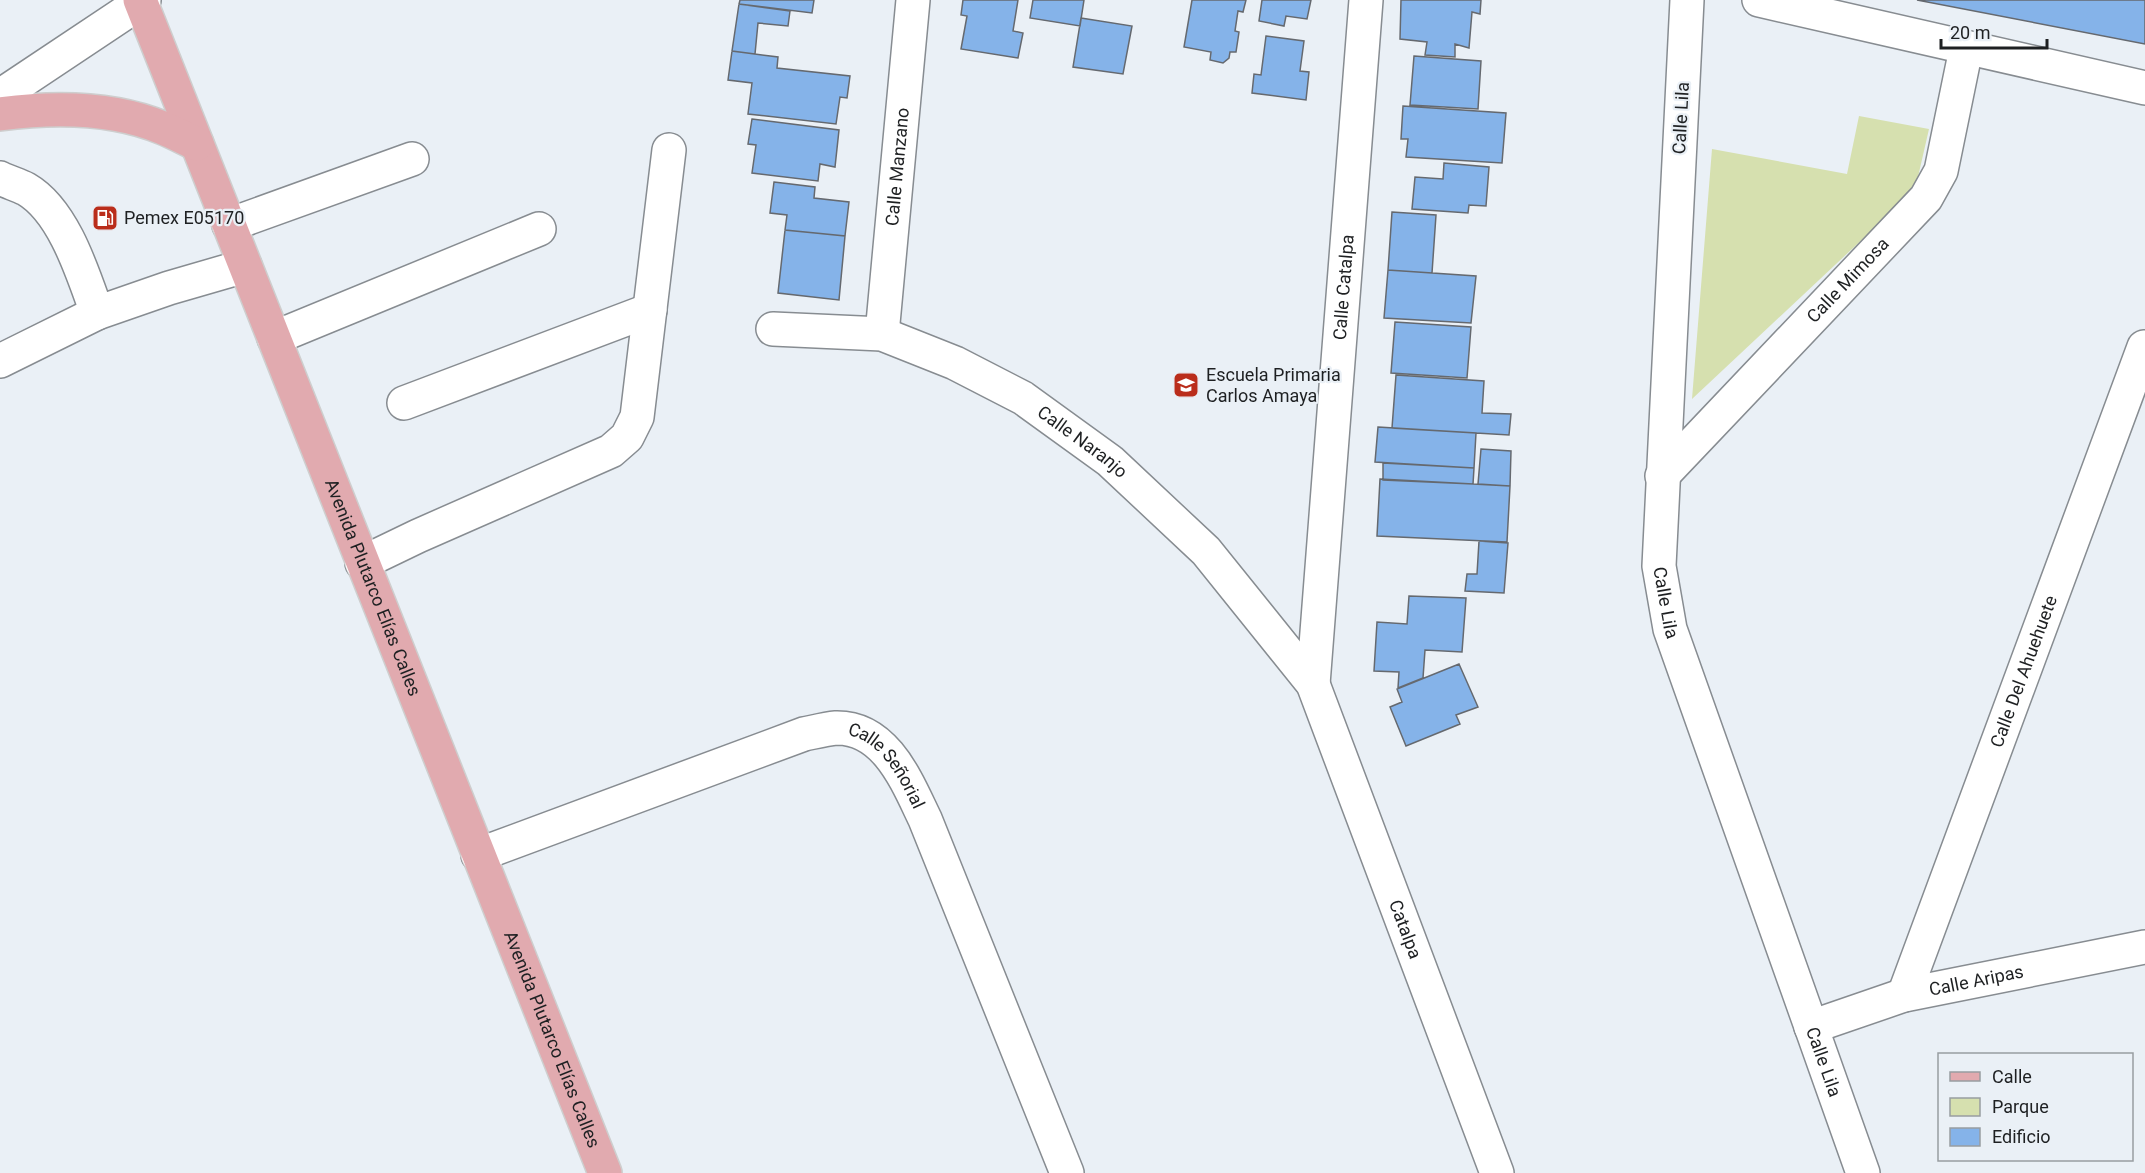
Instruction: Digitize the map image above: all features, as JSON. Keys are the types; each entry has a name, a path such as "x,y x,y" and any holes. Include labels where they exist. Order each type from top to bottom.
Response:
{"main road":[{"name":"Avenida Plutarco Elías Calles","path":"141,1 605,1173"},
{"path":"0,114 49,110 90,111 162,127 197,144"}],"street":[{"name":"Calle Manzano","path":"882,334 913,0"},
{"name":"Calle Catalpa","path":"1313,684 1366,0"},
{"name":"Calle Lila","path":"1687,0 1659,566 1670,628 1863,1173"},
{"path":"1759,0 2145,88"},
{"path":"0,96 141,1"},
{"name":"Calle Mimosa","path":"1662,476 1926,198 1941,171 1966,49"},
{"path":"362,563 611,451 627,437 637,417 669,150"},
{"path":"228,225 412,159"},
{"path":"0,178 27,190 42,202 59,223 97,313"},
{"path":"274,338 538,229"},
{"path":"0,361 97,313 169,288 245,267"},
{"path":"404,403 650,310"},
{"name":"Calle Naranjo","path":"773,329 882,334 956,363 1023,399 1110,462 1206,551 1313,684"},
{"name":"Calle Del Ahuehuete","path":"1904,995 2144,347"},
{"name":"Catalpa","path":"1313,684 1497,1173"},
{"name":"Calle Señorial","path":"478,855 804,734 837,728 859,733 881,745 903,774 912,792 1067,1173"},
{"name":"Calle Aripas","path":"1811,1027 1904,995 2145,947"}],"green space":[{"path":"1859,116 1929,129 1915,190 1692,399 1712,149 1847,174"}],"building":[{"path":"740,0 814,0 812,13 739,4"},
{"path":"963,0 1018,0 1013,31 1023,33 1018,58 961,49 967,16 961,15"},
{"path":"1033,0 1084,0 1080,26 1030,18"},
{"path":"1192,0 1246,0 1243,12 1238,11 1235,31 1239,32 1236,52 1230,52 1229,58 1223,63 1210,60 1211,52 1184,47"},
{"path":"1262,0 1311,0 1307,19 1286,16 1284,26 1259,21"},
{"path":"1401,0 1481,0 1480,14 1472,12 1469,48 1455,44 1455,57 1425,55 1427,42 1400,39"},
{"path":"1917,0 2145,0 2145,44"},
{"path":"739,4 790,11 788,26 758,23 755,54 732,51"},
{"path":"1081,18 1132,26 1123,74 1073,67"},
{"path":"1266,36 1304,41 1300,71 1309,72 1306,100 1252,93 1254,74 1261,75"},
{"path":"732,51 778,57 777,68 850,76 847,98 840,97 836,124 748,114 752,83 728,80"},
{"path":"1414,56 1481,61 1478,109 1410,105"},
{"path":"1403,106 1506,113 1502,163 1406,157 1408,139 1401,139"},
{"path":"752,119 839,130 835,167 820,164 818,181 752,173 756,145 748,144"},
{"path":"1444,163 1489,167 1486,206 1469,205 1468,213 1412,209 1415,177 1443,179"},
{"path":"774,182 815,187 814,198 849,202 845,236 785,230 787,215 770,213"},
{"path":"1392,212 1436,215 1432,273 1388,270"},
{"path":"785,230 845,236 839,300 778,293"},
{"path":"1388,270 1476,276 1471,323 1384,318"},
{"path":"1395,322 1471,327 1467,378 1391,373"},
{"path":"1396,375 1484,381 1482,413 1511,414 1509,435 1392,428"},
{"path":"1378,427 1476,433 1474,468 1375,462"},
{"path":"1481,449 1511,451 1510,486 1478,484"},
{"path":"1383,463 1474,468 1473,484 1383,480"},
{"path":"1380,479 1510,486 1507,542 1377,536"},
{"path":"1479,541 1508,543 1504,593 1465,591 1467,574 1477,574"},
{"path":"1409,596 1466,598 1462,652 1425,650 1423,678 1398,688 1399,672 1374,671 1377,622 1407,624"},
{"path":"1459,664 1478,707 1456,715 1460,724 1406,746 1390,707 1402,702 1397,689"}],"place":[{"name":"Pemex E05170","path":"105,218"},
{"name":"Escuela Primaria Carlos Amaya","path":"1186,385"}]}
